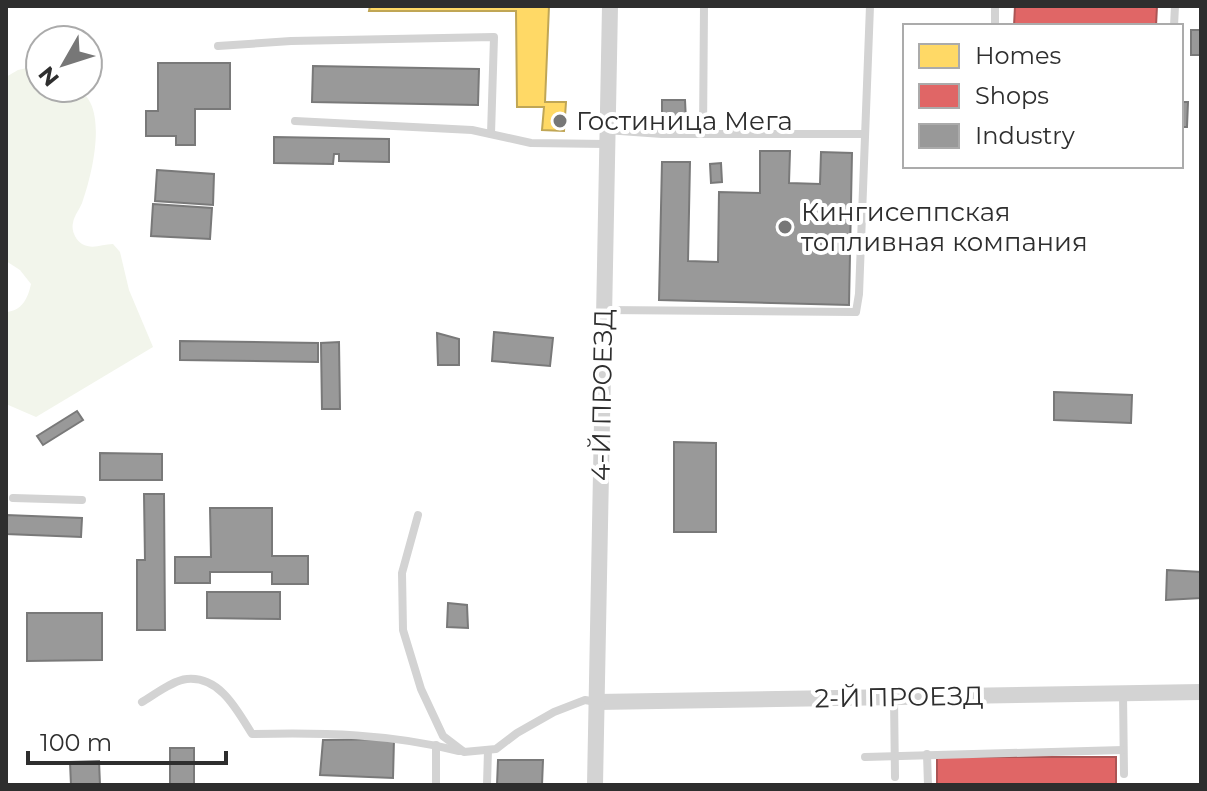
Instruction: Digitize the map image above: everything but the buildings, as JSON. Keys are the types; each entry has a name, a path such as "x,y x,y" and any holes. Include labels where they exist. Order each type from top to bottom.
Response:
{"street":[{"name":"4-Й ПРОЕЗД","path":"595,785 610,6"},
{"name":"2-Й ПРОЕЗД","path":"597,702 1201,692"}],"lane":[{"path":"703,134 704,6"},
{"path":"604,310 856,312 870,6"},
{"path":"218,46 291,41 494,37 491,134"},
{"path":"295,121 472,130 531,143 703,134 865,134"},
{"path":"13,498 82,500"},
{"path":"418,515 402,573 403,630 421,689 443,736 464,752"},
{"path":"142,702 185,678 210,682 233,703 252,734 310,732 418,740 464,752 496,749 554,712 585,700 597,702"},
{"path":"1123,693 1124,774"},
{"path":"894,698 895,777"},
{"path":"436,745 436,785"},
{"path":"487,785 488,750"},
{"path":"865,757 1123,750"},
{"path":"927,754 928,785"}],"shaded area":[{"path":"24,69 24,104 91,105 95,120 94,155 73,232 86,246 113,244 120,252 129,290 153,347 36,417 6,404 6,312 23,303 31,284 20,270 6,261 6,77"}],"place":[{"name":"Гостиница Мега","path":"560,121"},
{"name":"Кингисеппская топливная компания","path":"785,227"}]}
